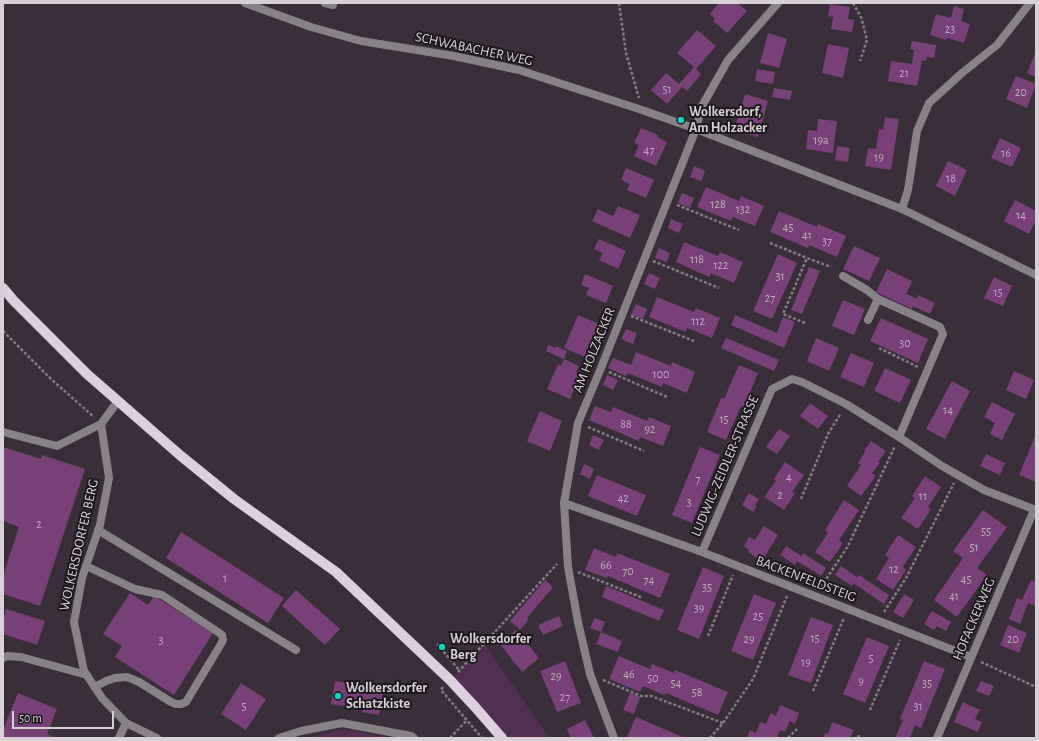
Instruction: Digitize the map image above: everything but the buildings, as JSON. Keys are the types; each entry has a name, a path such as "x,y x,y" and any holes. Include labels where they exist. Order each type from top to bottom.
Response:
{"main road":[{"path":"3,288 14,301 87,374 181,456 234,499 336,572 450,680 502,738"}],"street":[{"name":"SCHWABACHER WEG","path":"245,3 311,27 360,41 454,56 519,70 642,110 902,209 1036,275"},
{"name":"AM HOLZACKER","path":"614,738 590,674 578,622 568,567 564,503 578,423 696,130 702,106 728,60 778,3"},
{"path":"902,209 908,190 917,131 929,103 962,73 997,45 1030,3"},
{"path":"843,276 867,290 878,299 940,326 943,334 899,437"},
{"path":"868,320 878,299"},
{"name":"LUDWIG-ZEIDLER-STRASSE","path":"702,552 772,389 792,380 802,382 846,404"},
{"path":"3,432 57,446 101,424 118,402"},
{"path":"846,404 958,476 984,490 1035,510"},
{"name":"WOLKERSDORFER BERG","path":"101,424 109,478 98,530 82,578 74,622 84,672 102,698 126,723 157,738"},
{"name":"BACKENFELDSTEIG","path":"564,503 702,552 971,658"},
{"name":"HOFACKERWEG","path":"937,738 1035,510"},
{"path":"98,530 296,650"},
{"path":"86,566 135,588 162,595 222,636 221,644 186,702 182,704 176,704 139,682 127,678 115,678 95,687"},
{"path":"3,658 7,656 21,657 87,675"},
{"path":"120,738 126,723"},
{"path":"279,738 300,731 342,723 411,736 414,738"}],"path":[{"path":"619,3 626,53 642,110"},
{"path":"853,3 861,17 867,40 860,61"},
{"path":"667,201 739,230"},
{"path":"770,242 831,267"},
{"path":"645,258 719,288"},
{"path":"805,323 783,314 807,258"},
{"path":"623,313 694,341"},
{"path":"3,331 51,379 101,424"},
{"path":"879,348 927,372"},
{"path":"601,368 667,397"},
{"path":"801,499 828,434 846,404"},
{"path":"578,423 644,451"},
{"path":"815,597 848,546 899,437"},
{"path":"878,621 906,578 958,476"},
{"path":"437,644 460,669 567,553"},
{"path":"708,636 737,566"},
{"path":"568,567 643,598"},
{"path":"710,738 723,723 754,679 791,587"},
{"path":"813,691 848,610"},
{"path":"870,710 904,631"},
{"path":"971,658 1036,687"},
{"path":"590,674 641,696 651,696 723,723"},
{"path":"440,690 482,738"},
{"path":"450,738 467,720"},
{"path":"788,738 797,729"}],"shaded area":[{"path":"484,643 549,738 507,738 452,680"},
{"path":"345,729 391,738 306,738"}],"place":[{"name":"Wolkersdorf, Am Holzacker","path":"681,120"},
{"name":"Wolkersdorfer Berg","path":"442,647"},
{"name":"Wolkersdorfer Schatzkiste","path":"338,696"}]}
